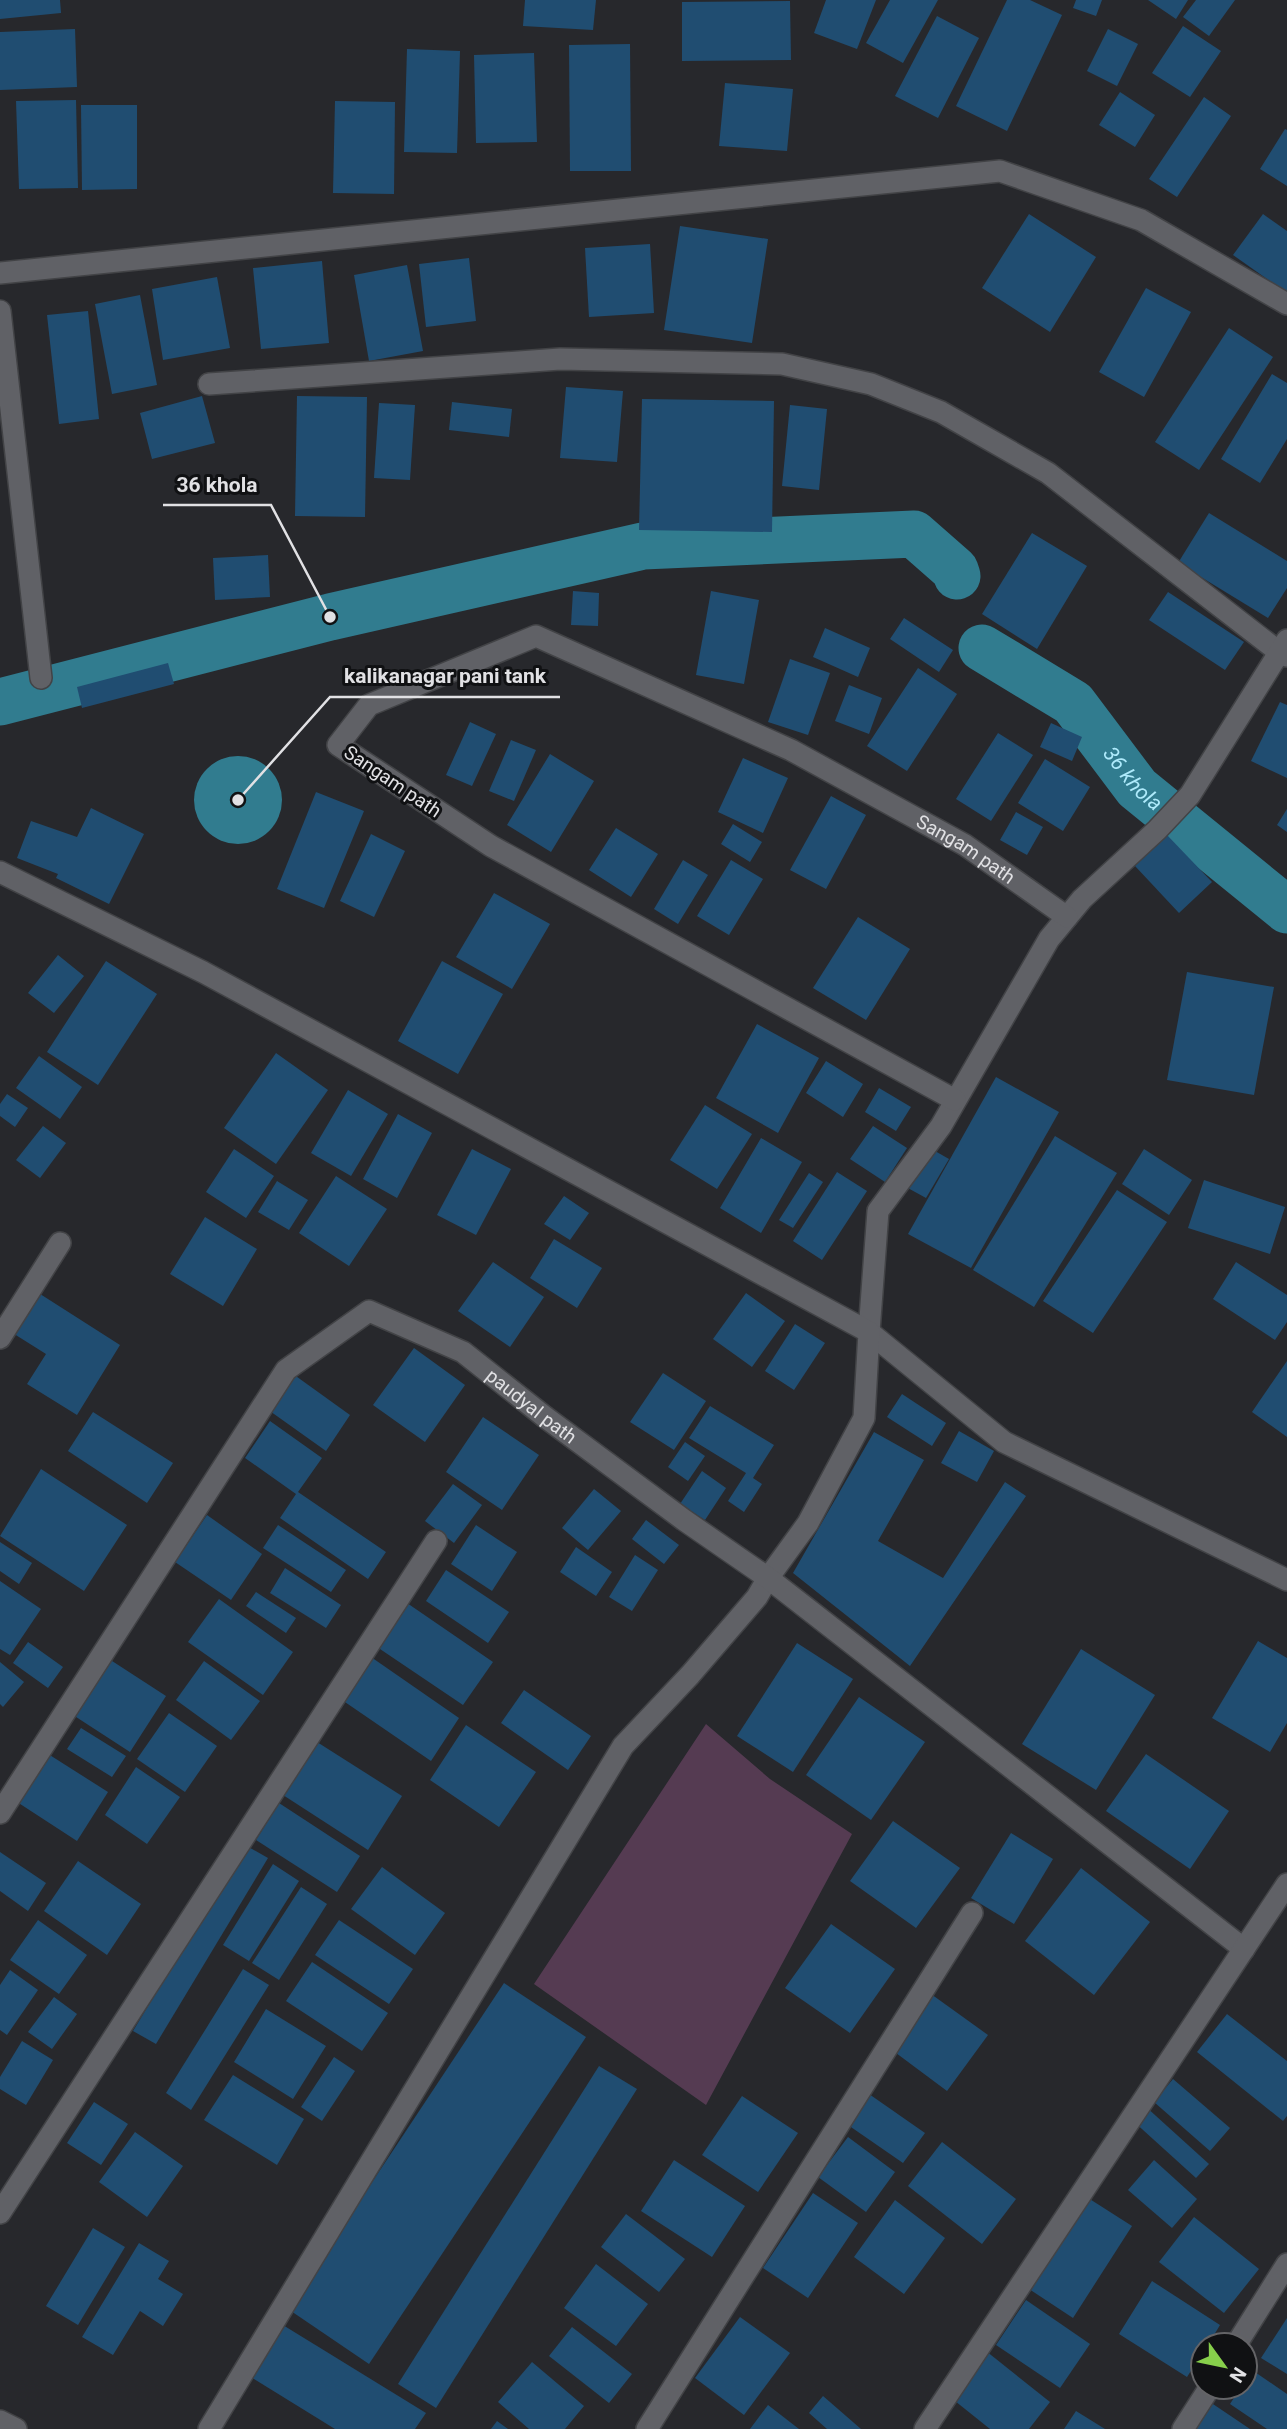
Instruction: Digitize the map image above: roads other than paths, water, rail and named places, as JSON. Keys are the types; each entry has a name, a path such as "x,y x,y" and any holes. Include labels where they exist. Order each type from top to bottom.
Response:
{"street":[{"path":"0,273 1000,171 1141,220 1287,304"},
{"path":"0,311 41,678"},
{"path":"209,384 560,359 782,364 871,384 941,412 1048,472 1284,650 1190,795 1157,830 1082,899 1049,939 941,1126 878,1211 864,1418 808,1523 757,1597 699,1666 622,1746 209,2429"},
{"name":"Sangam path","path":"956,1100 491,846 338,745 369,705 536,636 791,750 965,845 1067,917"},
{"path":"0,872 203,972 869,1332 1004,1442 1287,1580"},
{"path":"0,1338 60,1243"},
{"name":"paudyal path","path":"0,1813 286,1370 369,1311 463,1352 684,1520 768,1578"},
{"path":"0,2213 436,1541"},
{"path":"768,1578 1244,1949"},
{"path":"925,2429 1287,1884"},
{"path":"647,2429 972,1913"},
{"path":"1245,2331 1287,2264"},
{"path":"1183,2429 1201,2401"},
{"path":"0,2421 16,2429"}],"water":[{"path":"238,756 255,760 269,769 278,783 282,800 278,817 269,831 255,840 238,844 221,840 207,831 198,817 194,800 198,783 207,769 221,760"}],"waterway":[{"name":"36 khola","path":"0,702 330,617 643,546 914,534 955,570 957,576"},
{"name":"36 khola","path":"982,648 1073,703 1137,788 1287,910"}],"place":[{"name":"36 khola","path":"330,617"},
{"name":"kalikanagar pani tank","path":"238,800"}]}
